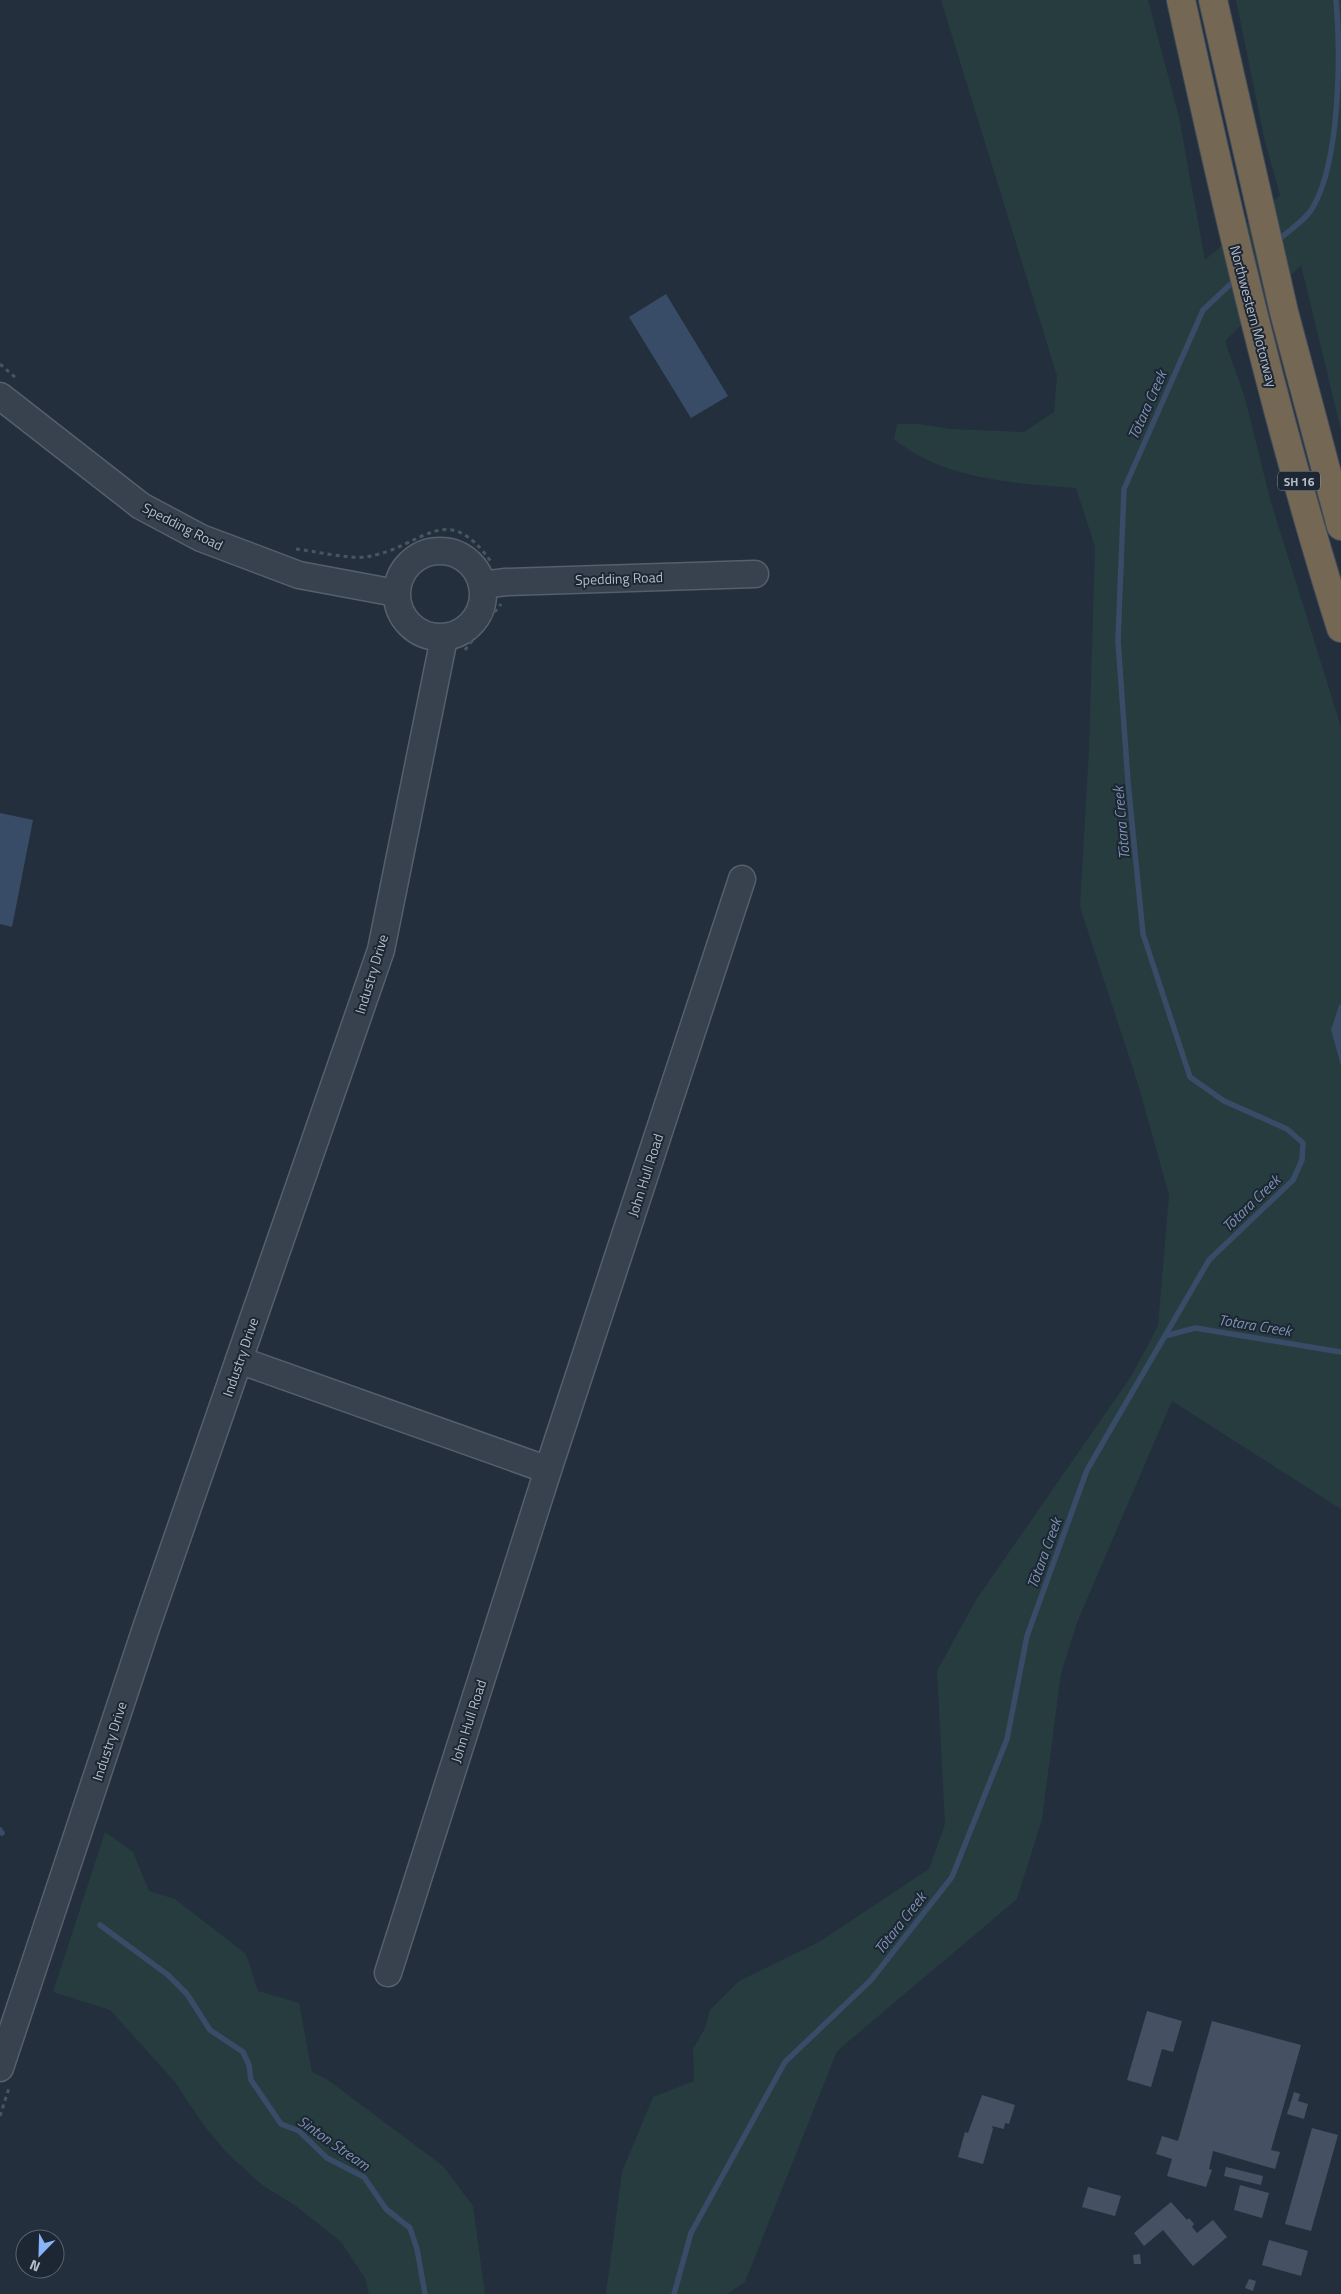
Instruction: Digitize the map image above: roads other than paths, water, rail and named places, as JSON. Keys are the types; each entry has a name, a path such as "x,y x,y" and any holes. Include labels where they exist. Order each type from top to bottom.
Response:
{"highway":[{"name":"Northwestern Motorway","path":"1181,0 1227,213 1258,334 1341,628"},
{"name":"SH 16","path":"1213,0 1284,312 1341,526"}],"street":[{"name":"Spedding Road","path":"11,389 141,506 201,538 299,575 396,593"},
{"path":"443,551 456,554 468,561 477,572 494,584 483,599 479,613 470,625 458,634 454,645 429,636 404,620 398,607 396,593 398,579 405,567 416,557 428,552 443,551"},
{"name":"Spedding Road","path":"494,584 755,574"},
{"name":"Industry Drive","path":"6,2073 146,1628 381,950 454,645"},
{"name":"John Hull Road","path":"388,1973 548,1470 742,879"},
{"path":"239,1360 548,1470"}],"water":[{"path":"666,294 728,396 691,418 629,317"},
{"path":"0,813 33,820 12,927 0,924"},
{"path":"1341,1004 1341,1066 1331,1030 1339,1005"}],"waterway":[{"name":"Tōtara Creek","path":"1277,241 1310,212 1322,187 1329,163 1338,77 1336,0"},
{"name":"Tōtara Creek","path":"674,2294 691,2233 785,2062 871,1980 952,1877 1007,1739 1027,1636 1087,1470 1209,1260 1293,1180 1302,1160 1303,1143 1287,1129 1224,1101 1190,1077 1143,934 1128,782 1118,641 1124,489 1203,310 1237,278"},
{"name":"Totara Creek","path":"1165,1336 1195,1328 1341,1352"},
{"name":"Sinton Stream","path":"100,1925 168,1975 187,1994 210,2030 243,2052 249,2065 251,2080 281,2124 299,2131 327,2158 364,2177 386,2209 410,2228 417,2249 425,2294"}]}
